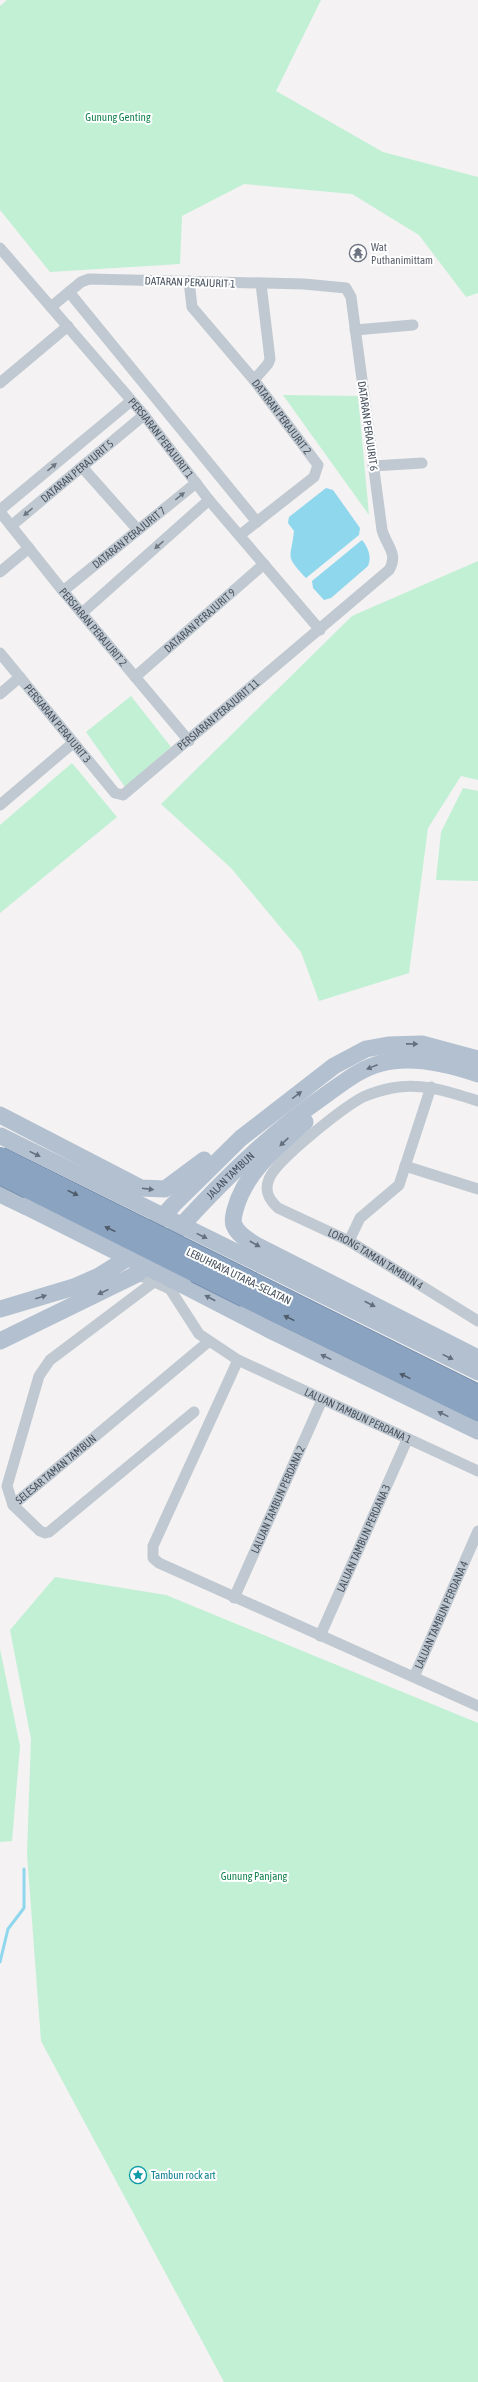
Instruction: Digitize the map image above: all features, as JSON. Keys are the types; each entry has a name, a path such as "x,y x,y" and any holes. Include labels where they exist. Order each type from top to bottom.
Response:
{"highway":[{"name":"LEBUHRAYA UTARA–SELATAN","path":"0,1157 478,1411"},
{"name":"LEBUHRAYA UTARA–SELATAN","path":"0,1174 478,1395"}],"main road":[{"name":"JALAN TAMBUN","path":"0,1309 74,1287 99,1276 123,1261 174,1204 241,1138 334,1066 366,1049 388,1045 422,1044 478,1059"},
{"name":"JALAN TAMBUN","path":"8,1336 138,1274 233,1173 273,1134 352,1076 382,1063 397,1060 430,1062 478,1074"},
{"path":"352,1076 339,1094 282,1143 247,1180 236,1206 233,1223 238,1232 256,1245 478,1358"},
{"path":"0,1115 141,1188 158,1190 165,1189 181,1179 222,1145 241,1138"},
{"path":"0,1136 478,1372"},
{"path":"0,1194 183,1284 268,1329 478,1431"},
{"path":"0,1304 22,1303"}],"street":[{"name":"PERSIARAN PERAJURIT 1","path":"2,253 68,326 132,401 209,500 320,630"},
{"name":"DATARAN PERAJURIT 1","path":"51,307 83,280 89,279 339,286"},
{"name":"DATARAN PERAJURIT 2","path":"189,282 192,307 254,380 316,461 318,470 314,477 240,535"},
{"path":"254,380 268,364 270,359 261,284"},
{"name":"DATARAN PERAJURIT 6","path":"339,286 346,288 350,294 382,530 393,553 393,559 389,570"},
{"name":"PERSIARAN PERAJURIT 1","path":"69,292 257,522"},
{"path":"355,330 413,325"},
{"path":"0,383 68,326"},
{"name":"DATARAN PERAJURIT 5","path":"0,511 132,401"},
{"name":"DATARAN PERAJURIT 5","path":"11,526 144,416"},
{"path":"373,466 422,463"},
{"path":"82,467 138,530"},
{"name":"DATARAN PERAJURIT 7","path":"63,591 196,483"},
{"path":"82,613 209,500"},
{"name":"PERSIARAN PERAJURIT 2","path":"0,511 63,591 189,741"},
{"path":"0,572 29,548"},
{"name":"DATARAN PERAJURIT 9","path":"135,677 264,564"},
{"name":"PERSIARAN PERAJURIT 11","path":"115,793 120,795 125,794 389,570"},
{"name":"PERSIARAN PERAJURIT 3","path":"0,654 115,793"},
{"path":"0,694 20,677"},
{"path":"0,805 73,743"},
{"name":"LORONG TAMAN TAMBUN 4","path":"431,1087 405,1086 373,1093 362,1098 328,1122 272,1173 267,1185 271,1201 278,1208 349,1241 478,1321"},
{"path":"349,1241 360,1218 399,1185 431,1087 478,1101"},
{"path":"405,1166 478,1189"},
{"name":"LALUAN TAMBUN PERDANA 1","path":"138,1274 170,1289 198,1334 208,1342 238,1360 407,1440 478,1471"},
{"name":"SELESAR TAMAN TAMBUN","path":"155,1281 50,1360 44,1367 39,1376 7,1486 13,1505 208,1342"},
{"path":"238,1360 153,1546 152,1554 159,1563 234,1598 478,1706"},
{"name":"LALUAN TAMBUN PERDANA 2","path":"234,1598 322,1400"},
{"path":"13,1505 40,1531 45,1533 49,1532 194,1412"},
{"name":"LALUAN TAMBUN PERDANA 3","path":"320,1636 407,1440"},
{"name":"LALUAN TAMBUN PERDANA 4","path":"414,1677 478,1531"}],"green space":[{"name":"Gunung Genting","path":"7,0 321,0 276,91 383,152 478,177 478,293 466,297 419,235 352,194 244,184 182,216 180,264 50,272 0,210 0,6"},
{"path":"283,395 358,396 369,515"},
{"path":"478,561 478,780 461,776 428,828 409,973 319,1001 301,952 231,868 161,804 352,616"},
{"path":"131,696 171,747 125,787 86,732"},
{"path":"72,763 117,817 0,913 0,825"},
{"path":"463,788 478,791 478,881 436,880 441,832"},
{"name":"Gunung Panjang","path":"55,1577 166,1595 478,1723 478,2382 224,2382 41,2041 27,1854 31,1739 10,1630"},
{"path":"0,1649 20,1746 12,1841 0,1842"}],"water":[{"path":"326,488 333,490 360,528 359,535 306,578 294,565 292,560 291,552 294,531 288,523 289,517"},
{"path":"362,540 369,552 370,559 368,566 331,598 324,600 313,588 312,581"}],"waterway":[{"path":"0,1962 8,1929 24,1908 24,1869"}],"place":[{"name":"Wat Puthanimittam","path":"358,253"},
{"name":"Tambun rock art","path":"138,2175"}]}
